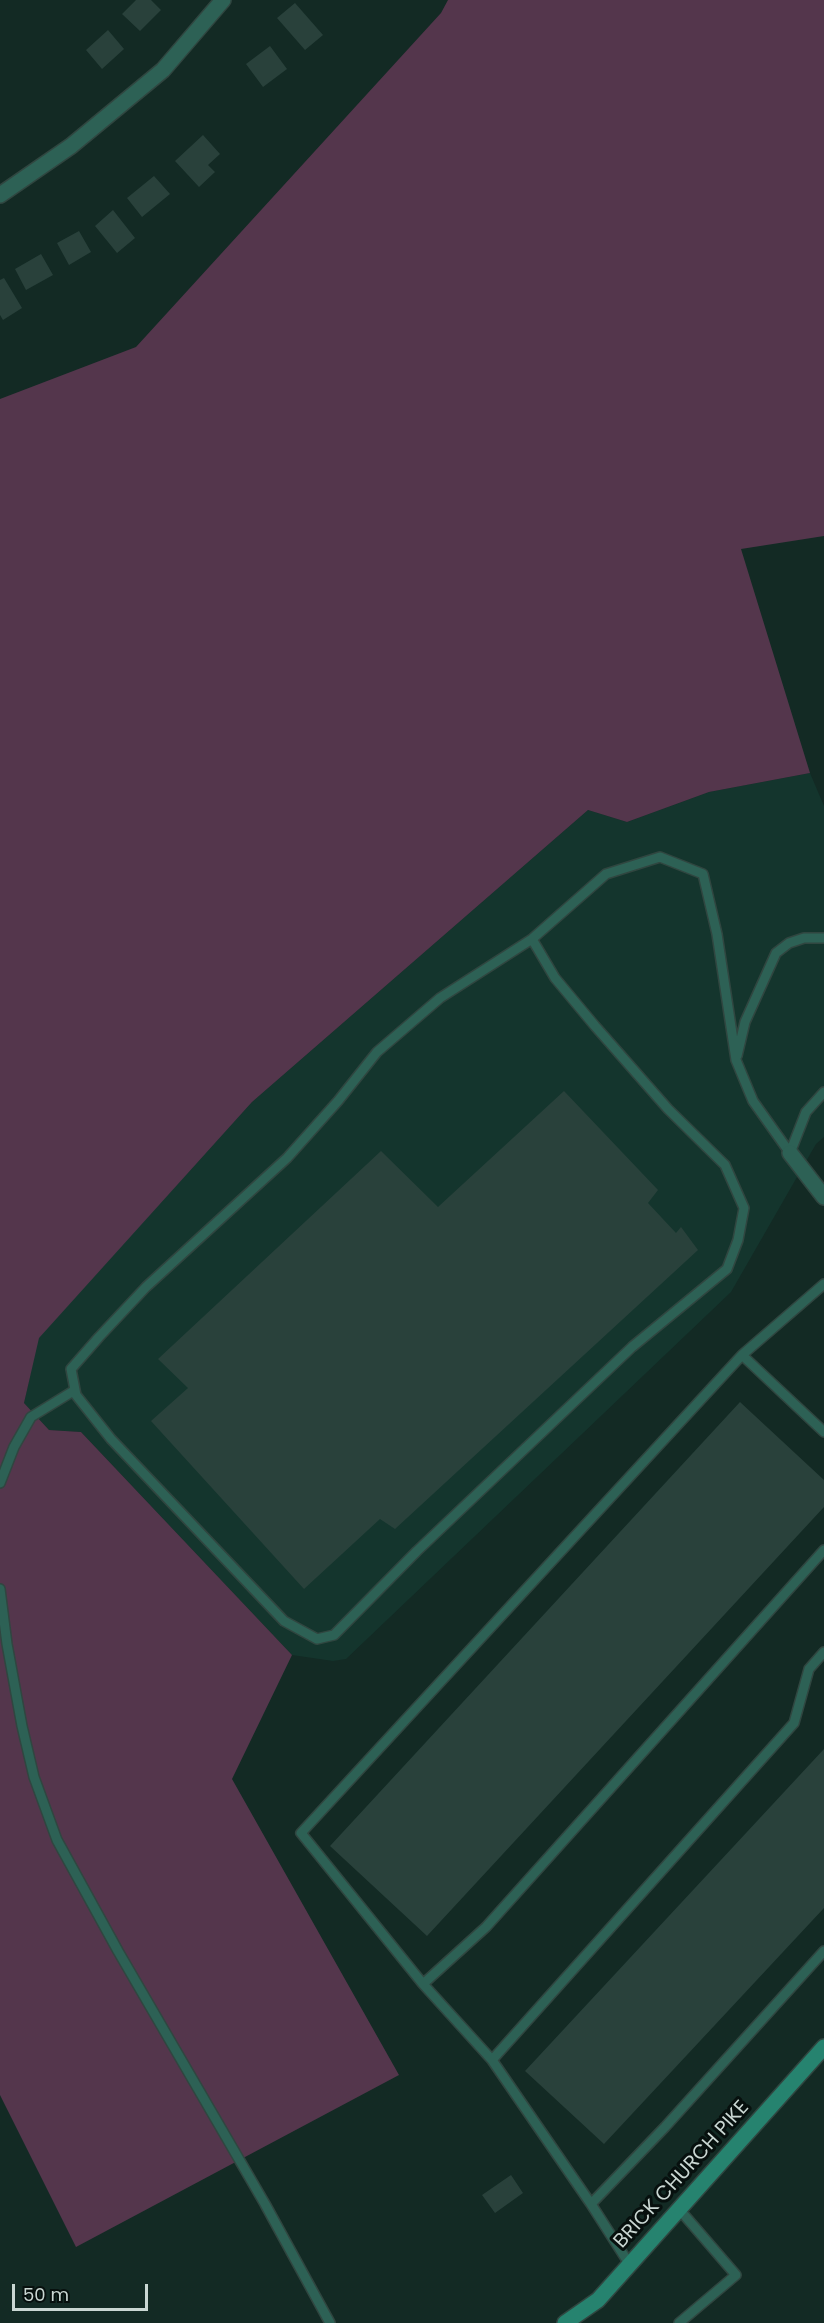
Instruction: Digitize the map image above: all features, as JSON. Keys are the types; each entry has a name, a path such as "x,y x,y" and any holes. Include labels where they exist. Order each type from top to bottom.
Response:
{"main road":[{"name":"BRICK CHURCH PIKE","path":"565,2323 598,2300 824,2047"}],"street":[{"path":"0,195 71,146 163,70 223,0"},
{"path":"790,1153 824,1197"}],"lane":[{"path":"532,939 555,978 595,1026 668,1109 725,1165 744,1208 738,1240 727,1269 632,1347 426,1543 334,1635 317,1639 284,1621 111,1439 76,1395 71,1370 99,1336 147,1287 287,1158 338,1101 377,1052 440,998 532,939 606,874 660,857 703,874 717,934 736,1060 753,1101 790,1153"},
{"path":"736,1060 745,1022 776,953 797,940 824,938"},
{"path":"790,1153 806,1113 824,1092"},
{"path":"630,2265 492,2060 423,1984 301,1833 742,1355 824,1284"},
{"path":"742,1355 824,1432"},
{"path":"0,1483 14,1447 31,1417 75,1390"},
{"path":"423,1984 486,1927 824,1550"},
{"path":"0,1589 7,1644 22,1726 34,1777 57,1840 118,1951 265,2204 330,2323"},
{"path":"492,2060 794,1723 809,1669 823,1655"},
{"path":"591,2204 665,2127 824,1951"},
{"path":"679,2323 736,2275 680,2209"}],"shaded area":[{"path":"448,0 824,0 824,536 741,549 810,773 709,792 627,822 588,810 252,1102 39,1338 24,1403 49,1430 81,1432 292,1655 232,1779 399,2075 76,2247 0,2095 0,399 136,347 441,13"},
{"path":"810,773 824,806 824,1137 816,1144 731,1292 346,1659 333,1661 292,1655 81,1432 49,1430 24,1403 38,1338 252,1102 588,810 627,822 709,792"}],"building":[{"path":"136,0 151,0 161,10 140,31 122,14"},
{"path":"295,3 323,35 305,50 277,18"},
{"path":"108,30 124,49 102,69 86,50"},
{"path":"270,46 287,69 263,87 246,64"},
{"path":"203,135 220,154 208,165 215,172 199,187 175,161"},
{"path":"154,176 170,194 142,217 127,198"},
{"path":"113,210 135,238 117,253 95,226"},
{"path":"79,231 91,252 69,265 57,243"},
{"path":"41,254 53,275 26,290 15,269"},
{"path":"4,278 22,308 3,320 0,315 0,280"},
{"path":"564,1091 658,1190 648,1203 676,1233 681,1227 698,1250 395,1529 380,1519 304,1589 151,1421 188,1388 158,1359 381,1151 438,1207"},
{"path":"740,1402 824,1480 824,1507 427,1936 330,1846"},
{"path":"824,1749 824,1908 604,2144 525,2071"},
{"path":"511,2175 523,2193 495,2213 482,2195"}]}
